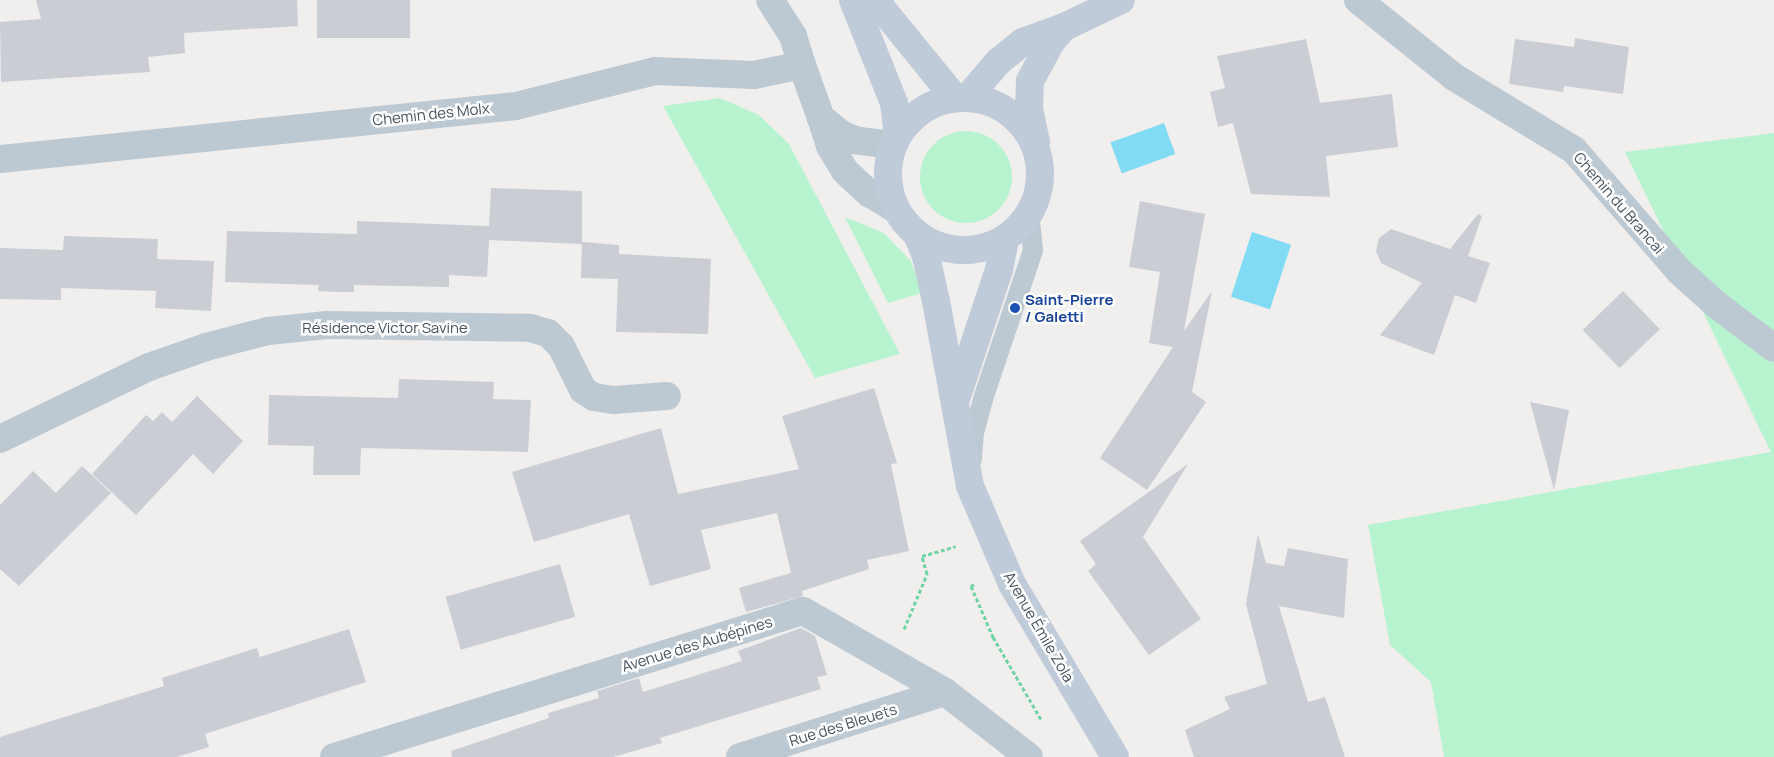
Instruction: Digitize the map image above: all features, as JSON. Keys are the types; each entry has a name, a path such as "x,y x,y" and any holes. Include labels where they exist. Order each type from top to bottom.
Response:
{"street":[{"path":"770,0 793,36 830,146 845,171 869,193 896,209 917,234 930,243 960,250 992,245 1005,239 1029,214 1041,181 1030,109 1030,81 1051,42 1064,27"},
{"path":"853,0 894,104 895,141 888,178 896,209"},
{"path":"875,0 961,97 1005,108 1024,125 1037,147"},
{"path":"895,141 921,110 961,97 998,62 1023,42 1064,27 1122,0"},
{"name":"Chemin du Brancai","path":"1358,0 1454,77 1574,150 1679,271 1718,306 1774,348"},
{"name":"Chemin des Molx","path":"0,159 516,106 655,71 754,75 802,65"},
{"path":"821,118 841,134 855,140 895,141"},
{"name":"Avenue Émile Zola","path":"917,234 928,265 970,486 1012,584 1116,757"},
{"name":"Avenue Émile Zola","path":"954,403 999,270 1005,239"},
{"name":"Résidence Victor Savine","path":"0,439 148,367 206,347 268,331 327,325 530,328 548,332 561,346 584,390 594,397 614,400 667,396"},
{"name":"Avenue des Aubépines","path":"334,757 803,611 945,692 1029,757"},
{"name":"Rue des Bleuets","path":"740,757 945,692"}],"lane":[{"path":"970,486 974,433 1033,250 1029,214"}],"path":[{"path":"900,637 926,574 922,556 964,544"},
{"path":"971,586 993,637 1041,718 1043,727"}],"green space":[{"path":"720,98 759,115 789,144 900,354 815,378 663,106"},
{"path":"966,131 984,134 999,144 1009,159 1012,177 1009,195 999,210 984,220 966,223 948,220 933,210 923,195 920,177 923,159 933,144 948,134"},
{"path":"1774,133 1774,757 1444,757 1431,682 1390,645 1368,525 1771,452 1625,152"},
{"path":"845,217 884,233 911,261 922,293 888,303"}],"water":[{"path":"1164,123 1175,154 1122,174 1110,142"},
{"path":"1252,232 1291,245 1270,309 1231,297"}],"building":[{"path":"36,0 297,0 298,26 184,33 185,53 148,57 150,72 1,82 0,22 41,19"},
{"path":"317,0 410,0 410,38 317,38"},
{"path":"1575,38 1629,47 1623,94 1564,86 1563,92 1509,84 1515,39 1574,47"},
{"path":"1306,39 1320,103 1392,94 1398,147 1326,156 1330,197 1251,194 1233,123 1218,127 1210,92 1225,88 1217,56"},
{"path":"491,188 582,191 582,242 619,245 619,254 711,259 708,334 616,332 618,279 581,278 582,244 489,240 487,277 449,275 449,287 354,285 354,292 336,292 318,291 319,285 225,282 227,231 357,234 357,221 489,226"},
{"path":"1140,201 1205,214 1184,331 1212,291 1192,392 1206,402 1147,490 1100,458 1173,347 1149,343 1160,272 1129,267"},
{"path":"1478,214 1482,216 1468,256 1490,263 1476,303 1455,295 1434,355 1380,335 1422,283 1381,263 1376,251 1379,238 1391,229 1450,249"},
{"path":"64,236 158,239 157,259 214,261 211,311 155,308 156,291 61,288 61,300 0,299 0,248 63,250"},
{"path":"1623,291 1660,329 1620,368 1583,330"},
{"path":"399,379 494,382 493,399 531,400 528,452 361,448 360,475 313,475 314,446 268,445 269,395 398,398"},
{"path":"874,388 897,463 891,464 909,551 867,560 869,569 802,591 803,596 746,612 739,588 791,573 777,513 701,530 711,569 650,586 629,514 534,542 512,472 661,428 678,494 799,469 782,416"},
{"path":"197,396 243,441 213,474 193,454 136,515 92,474 146,415 153,421 162,412 172,422"},
{"path":"1530,402 1569,410 1554,490"},
{"path":"1188,464 1143,537 1201,619 1149,655 1088,571 1096,564 1080,541"},
{"path":"82,466 111,493 19,586 0,569 0,505 33,471 56,493"},
{"path":"1258,534 1266,563 1284,566 1288,548 1348,559 1344,618 1279,606 1308,702 1325,697 1345,757 1194,757 1185,730 1230,709 1224,697 1267,684 1246,604"},
{"path":"560,564 575,617 461,650 446,597"},
{"path":"801,628 815,636 827,675 817,677 821,689 660,738 662,743 613,757 452,757 451,751 549,718 548,713 599,698 597,691 639,678 643,692 742,661 738,651"},
{"path":"349,629 366,682 205,734 209,747 177,757 0,757 0,737 164,686 162,678 257,648 260,657"}],"place":[{"name":"Saint-Pierre / Galetti","path":"1015,308"}]}
